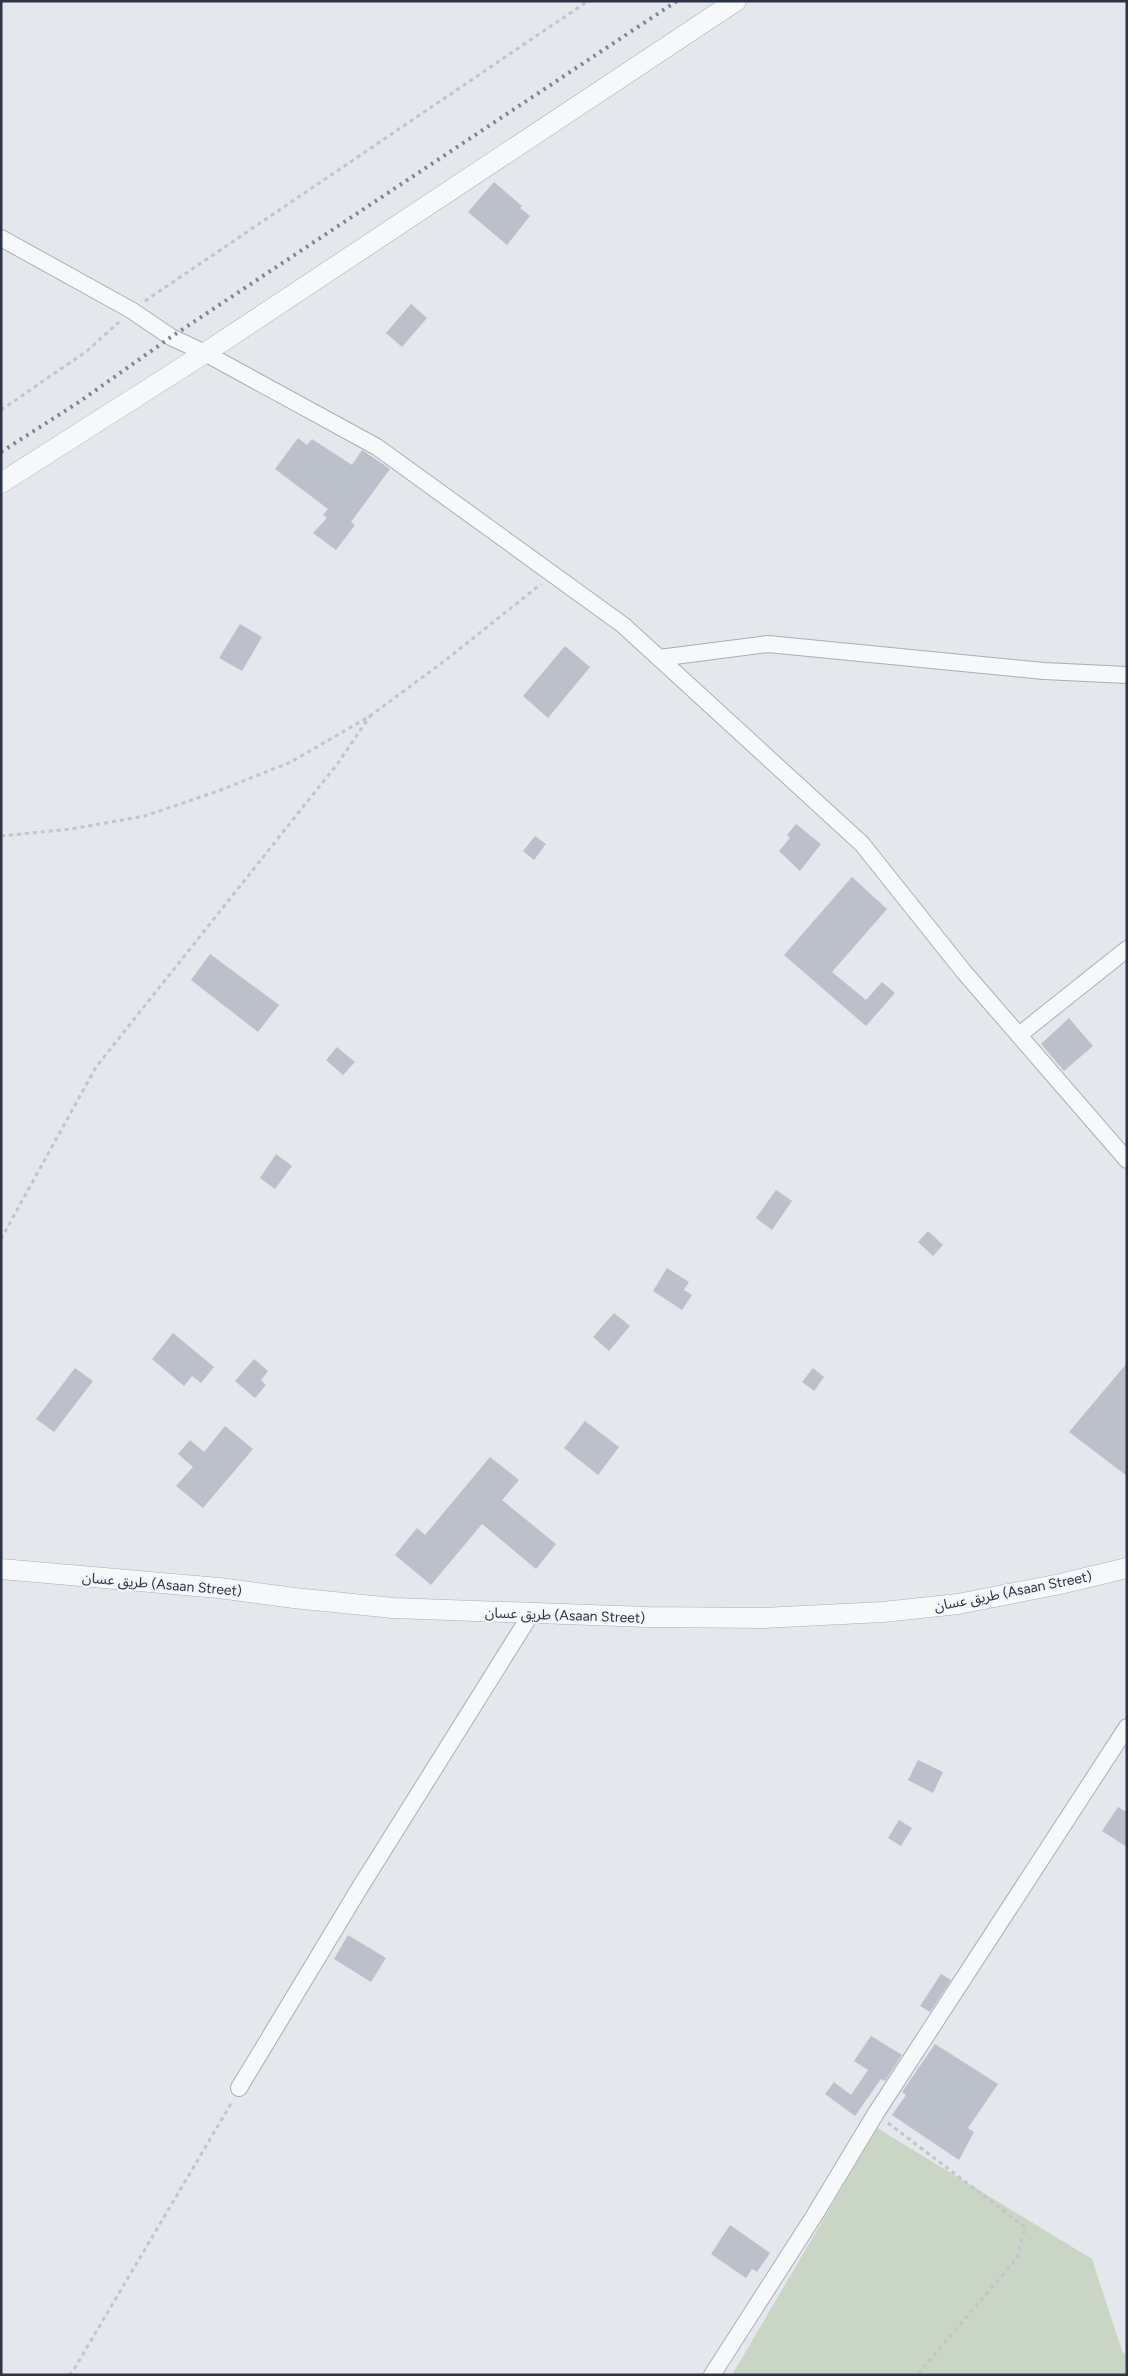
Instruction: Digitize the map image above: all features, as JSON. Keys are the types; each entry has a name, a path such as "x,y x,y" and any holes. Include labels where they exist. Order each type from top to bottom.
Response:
{"street":[{"path":"1,483 205,353 736,1"},
{"path":"1,238 131,310 170,337 205,353 378,447 623,625 862,844 964,972 1127,1160"},
{"path":"659,658 768,644 1044,671 1127,674"},
{"path":"1019,1035 1127,949"},
{"name":"طريق عسان (Asaan Street)","path":"1,1569 219,1588 393,1608 531,1614 763,1618 883,1612 958,1604 1060,1584 1127,1568"},
{"path":"239,2088 359,1889 531,1614"},
{"path":"712,2375 814,2216 876,2113 1127,1727"}],"path":[{"path":"1,410 87,351 131,310 588,1"},
{"path":"1,836 70,828 145,816 218,791 292,762 370,716 447,659 553,574"},
{"path":"1,1239 96,1067 338,763 370,716"},
{"path":"69,2375 209,2143 239,2088"},
{"path":"876,2113 1025,2227 1017,2258 917,2375"}],"green space":[{"path":"877,2128 1092,2259 1122,2351 1127,2356 1127,2375 732,2375"}],"building":[{"path":"494,182 522,206 520,208 530,216 507,245 468,212"},
{"path":"411,304 427,318 402,347 386,333"},
{"path":"298,438 307,445 312,439 352,465 362,450 390,469 351,522 355,525 336,550 313,533 327,518 323,515 328,509 275,469"},
{"path":"240,624 262,637 242,671 219,658"},
{"path":"565,646 590,667 548,718 523,696"},
{"path":"796,824 821,844 800,871 779,851 790,838 787,835"},
{"path":"535,836 546,844 534,860 523,851"},
{"path":"852,877 887,909 832,972 866,1000 882,982 895,993 866,1026 784,955"},
{"path":"210,954 279,1005 258,1032 191,980"},
{"path":"1069,1018 1093,1046 1064,1071 1041,1044"},
{"path":"337,1047 355,1062 343,1075 326,1060"},
{"path":"276,1154 292,1166 275,1189 260,1178"},
{"path":"776,1190 792,1201 772,1230 756,1218"},
{"path":"928,1231 943,1245 933,1256 918,1242"},
{"path":"667,1268 689,1282 684,1290 692,1295 682,1310 653,1291"},
{"path":"614,1313 630,1326 609,1351 593,1337"},
{"path":"173,1333 214,1367 201,1383 192,1376 184,1386 152,1359"},
{"path":"254,1359 268,1371 261,1380 266,1385 255,1398 235,1381"},
{"path":"1127,1363 1127,1476 1069,1432"},
{"path":"75,1368 93,1381 54,1432 36,1419"},
{"path":"813,1368 824,1377 814,1391 802,1382"},
{"path":"585,1421 619,1447 598,1475 564,1448"},
{"path":"225,1426 253,1449 203,1508 176,1486 193,1467 178,1454 190,1440 204,1452"},
{"path":"490,1457 519,1480 502,1500 556,1544 536,1569 482,1524 431,1585 395,1555 417,1528 425,1535"},
{"path":"918,1760 943,1772 933,1793 908,1780"},
{"path":"1118,1807 1127,1812 1127,1847 1102,1831"},
{"path":"899,1820 912,1828 901,1846 888,1838"},
{"path":"348,1935 386,1958 371,1982 334,1959"},
{"path":"941,1974 951,1980 930,2012 920,2006"},
{"path":"871,2036 902,2055 885,2081 881,2079 855,2116 825,2094 834,2082 851,2095 868,2070 854,2061"},
{"path":"935,2044 998,2084 968,2128 974,2132 959,2160 892,2115 906,2095 902,2092"},
{"path":"730,2225 770,2253 757,2272 752,2269 746,2278 711,2254"}],"railway":[{"path":"1,452 79,402 171,337 677,1"}]}
